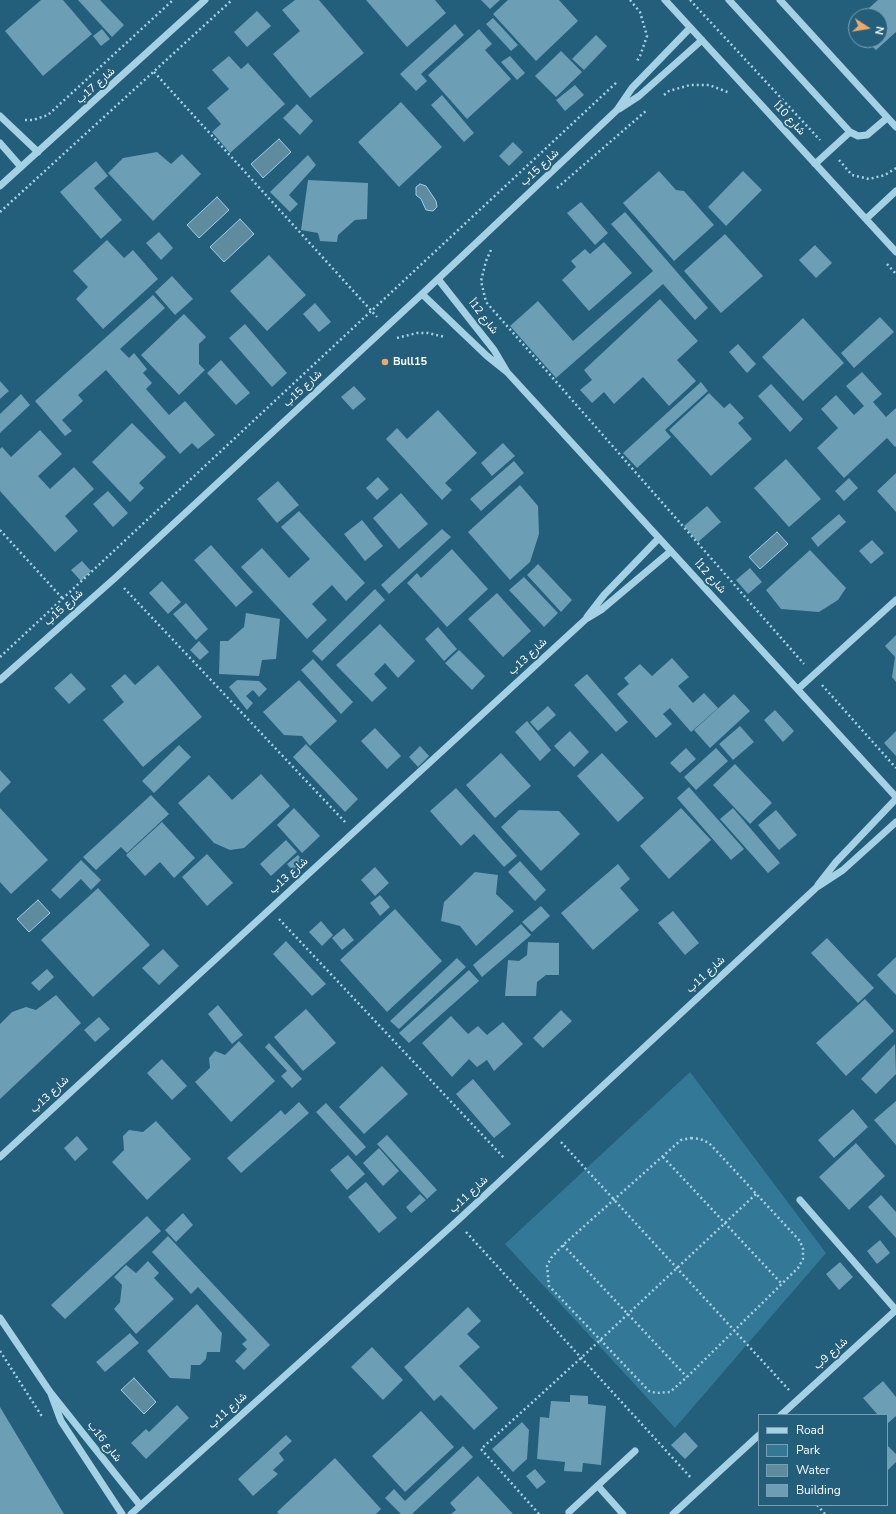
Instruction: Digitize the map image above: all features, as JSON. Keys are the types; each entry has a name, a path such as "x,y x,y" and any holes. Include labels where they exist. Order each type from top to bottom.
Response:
{"street":[{"name":"شارع 17ب","path":"0,186 205,0"},
{"name":"شارع 10أ","path":"665,0 896,252"},
{"path":"729,0 850,132 858,136 867,135 887,118"},
{"path":"780,0 896,128"},
{"name":"شارع 15ب","path":"617,110 632,88 690,28"},
{"name":"شارع 15ب","path":"0,680 114,578 386,328 617,110 639,96 702,40"},
{"path":"0,116 38,152"},
{"path":"815,164 850,132"},
{"path":"0,143 21,167"},
{"path":"866,219 896,192"},
{"name":"شارع 12أ","path":"438,279 494,350 507,372"},
{"name":"شارع 12أ","path":"422,294 487,356 507,372 896,798"},
{"name":"شارع 13ب","path":"0,1157 3,1151 355,832 586,619 604,595 659,538"},
{"name":"شارع 13ب","path":"586,619 601,610 671,551"},
{"path":"798,689 896,600"},
{"name":"شارع 11ب","path":"817,887 836,862 896,798"},
{"name":"شارع 11ب","path":"131,1514 514,1169 817,887 843,870 896,822"},
{"path":"800,1200 896,1310"},
{"name":"شارع 9ب","path":"782,1414 896,1310"},
{"name":"شارع 16ب","path":"0,1318 50,1392 140,1505"},
{"name":"شارع 16ب","path":"50,1392 61,1421 122,1514"},
{"path":"673,1514 758,1436"},
{"path":"569,1512 635,1451"},
{"path":"598,1486 623,1514"}],"path":[{"path":"19,120 33,120 48,115 173,0"},
{"path":"0,212 232,0"},
{"path":"630,0 640,12 647,36 640,56 632,66"},
{"path":"690,0 852,175 869,179 885,175 896,168"},
{"path":"154,72 372,311 395,339 406,335 428,333 450,339"},
{"path":"0,657 622,77"},
{"path":"659,99 669,91 690,86 709,85 734,94"},
{"path":"553,192 648,108"},
{"path":"494,244 486,261 481,281 486,302 896,768"},
{"path":"885,263 896,274"},
{"path":"0,530 63,599"},
{"path":"114,578 355,832"},
{"path":"270,909 514,1169"},
{"path":"553,1132 798,1400"},
{"path":"691,1138 700,1139 709,1143 800,1241 803,1249 803,1259 798,1268 687,1377 670,1392 656,1393 649,1391 549,1286 547,1266 551,1258 563,1245 663,1157 682,1140 691,1138"},
{"path":"663,1157 782,1284"},
{"path":"540,1514 481,1449 602,1340 756,1194"},
{"path":"456,1222 701,1488"},
{"path":"563,1245 687,1377"},
{"path":"818,1506 825,1514"}],"green space":[{"path":"690,1072 826,1253 675,1428 505,1244"}],"water":[{"path":"279,139 291,152 263,178 251,164"},
{"path":"420,184 426,186 436,201 437,207 433,211 426,210 421,199 416,195 416,187"},
{"path":"217,197 229,210 199,238 187,225"},
{"path":"240,219 254,234 224,262 210,247"},
{"path":"777,532 788,544 760,569 749,557"},
{"path":"38,900 50,913 29,932 17,919"},
{"path":"134,1378 156,1402 144,1414 121,1390"}],"building":[{"path":"41,0 63,0 92,34 43,76 5,31"},
{"path":"78,0 100,0 124,25 112,37"},
{"path":"295,0 319,0 364,53 310,98 273,54 300,31 282,10"},
{"path":"366,0 435,0 446,13 407,47"},
{"path":"481,0 500,0 490,9"},
{"path":"508,0 559,0 578,21 536,61 493,14"},
{"path":"878,0 896,0 896,32 888,39 888,8 869,8"},
{"path":"257,11 271,26 247,47 234,32"},
{"path":"493,18 518,45 511,51 486,24"},
{"path":"455,24 464,35 421,74 427,81 416,91 400,74"},
{"path":"102,29 110,39 101,46 93,36"},
{"path":"479,29 492,44 485,50 511,79 467,119 428,75"},
{"path":"596,35 607,46 584,70 572,59"},
{"path":"561,51 582,72 556,97 535,76"},
{"path":"229,56 241,69 248,63 285,104 230,153 212,132 221,124 207,108 229,89 212,70"},
{"path":"510,56 525,73 517,80 501,62"},
{"path":"575,85 584,95 565,111 556,100"},
{"path":"442,95 474,133 464,142 431,105"},
{"path":"401,102 442,147 399,187 358,142"},
{"path":"297,104 313,121 300,135 283,118"},
{"path":"513,142 523,152 509,166 499,156"},
{"path":"157,152 171,164 182,154 201,174 153,221 108,173 123,158"},
{"path":"308,155 316,165 289,195 298,204 290,212 270,192"},
{"path":"96,161 108,176 94,188 122,220 101,239 60,192"},
{"path":"659,171 676,190 684,191 714,225 674,261 623,203"},
{"path":"743,171 762,190 726,226 708,207"},
{"path":"308,180 368,183 367,219 355,220 338,235 337,242 320,241 318,233 301,230"},
{"path":"581,202 608,233 595,245 567,213"},
{"path":"625,212 708,308 695,320 663,284 556,378 510,326 538,301 573,341 653,271 611,224"},
{"path":"159,232 173,248 161,260 146,243"},
{"path":"725,234 763,276 721,313 684,271"},
{"path":"107,240 124,258 133,250 158,279 103,329 76,299 88,287 73,271"},
{"path":"604,242 632,273 589,311 562,280 576,267 571,261 585,249 590,254"},
{"path":"815,245 832,263 816,278 799,260"},
{"path":"269,255 306,295 267,331 230,291"},
{"path":"172,276 193,299 175,315 155,292"},
{"path":"153,295 165,308 120,349 129,358 134,353 147,369 143,373 152,383 146,389 169,415 185,401 215,435 198,449 192,443 180,454 106,370 78,395 83,401 62,420 72,431 65,436 35,401"},
{"path":"660,299 698,341 677,360 696,381 669,406 643,377 614,404 604,392 592,403 580,390 592,380 584,370"},
{"path":"315,303 331,322 319,332 303,314"},
{"path":"184,314 206,337 199,344 199,364 205,370 179,395 141,355"},
{"path":"880,317 894,332 854,368 841,353"},
{"path":"803,318 844,363 803,401 762,357"},
{"path":"245,324 287,373 272,387 229,338"},
{"path":"738,344 756,364 747,373 729,352"},
{"path":"221,360 250,393 236,405 207,373"},
{"path":"862,372 882,394 873,402 886,417 896,408 896,446 895,447 887,438 844,478 817,448 838,428 821,409 836,395 854,415 864,406 846,386"},
{"path":"0,381 9,391 0,399"},
{"path":"701,382 708,391 665,430 671,437 637,468 623,453"},
{"path":"771,384 803,419 790,432 758,396"},
{"path":"354,386 366,399 353,410 341,397"},
{"path":"709,393 724,408 730,403 744,418 738,423 752,439 711,476 669,430"},
{"path":"21,394 30,405 0,433 0,414"},
{"path":"438,410 477,453 445,483 452,490 442,500 386,439 397,428 407,439"},
{"path":"132,423 166,457 139,483 144,488 130,502 92,462"},
{"path":"40,430 62,454 38,476 50,489 74,467 94,489 65,516 78,531 55,552 0,491 0,449 2,447 11,457"},
{"path":"503,443 515,456 492,476 481,463"},
{"path":"786,459 821,499 789,527 754,488"},
{"path":"514,461 524,473 481,511 470,499"},
{"path":"896,473 896,512 877,491"},
{"path":"378,477 389,489 377,500 366,488"},
{"path":"849,478 858,488 844,501 835,491"},
{"path":"278,481 299,505 277,523 257,499"},
{"path":"520,485 538,506 539,534 530,562 510,580 468,532"},
{"path":"108,491 128,513 113,527 93,504"},
{"path":"401,493 428,524 399,549 373,518"},
{"path":"707,506 721,522 698,542 684,526"},
{"path":"299,511 365,583 346,601 332,585 312,604 327,620 307,639 241,567 262,548 289,578 310,559 281,527"},
{"path":"839,514 846,522 818,547 811,538"},
{"path":"362,520 383,546 365,561 344,534"},
{"path":"442,529 451,537 389,594 381,585"},
{"path":"872,540 884,553 871,564 859,551"},
{"path":"211,545 253,592 236,607 194,560"},
{"path":"452,549 488,589 447,627 407,583 417,573 421,578"},
{"path":"810,550 846,588 838,600 819,612 781,609 766,590"},
{"path":"82,561 91,571 81,581 71,570"},
{"path":"538,564 572,600 561,612 527,575"},
{"path":"750,568 762,582 748,594 736,580"},
{"path":"524,577 558,613 544,627 509,590"},
{"path":"162,581 181,602 168,614 149,593"},
{"path":"375,589 385,600 322,661 312,651"},
{"path":"497,593 531,631 503,657 468,619"},
{"path":"186,603 208,629 196,640 173,614"},
{"path":"246,613 280,619 276,659 262,660 259,676 219,674 220,641 228,641 244,627"},
{"path":"380,624 415,661 398,678 385,663 374,674 387,688 372,702 336,665"},
{"path":"438,627 457,649 444,661 425,639"},
{"path":"896,635 896,682 892,677 895,657 885,646"},
{"path":"199,641 209,652 200,660 190,650"},
{"path":"459,650 485,676 472,690 445,663"},
{"path":"672,658 689,677 678,686 693,703 704,693 718,708 691,732 670,708 663,714 672,724 656,738 617,694 629,684 624,678 640,664 652,676"},
{"path":"313,659 353,702 341,714 301,670"},
{"path":"158,665 202,717 143,767 103,720 124,702 111,686 125,674 135,685"},
{"path":"71,673 86,689 69,704 54,688"},
{"path":"587,674 628,722 616,732 574,685"},
{"path":"237,680 259,681 267,689 259,697 253,690 246,696 253,703 247,710 229,687"},
{"path":"299,680 337,721 310,746 302,736 284,735 263,712"},
{"path":"734,694 750,711 710,748 694,730"},
{"path":"548,706 556,715 538,731 530,722"},
{"path":"775,710 794,731 783,742 764,720"},
{"path":"527,721 551,750 540,761 515,732"},
{"path":"740,726 754,742 733,760 719,744"},
{"path":"375,728 401,756 387,769 361,741"},
{"path":"570,731 589,752 574,767 554,746"},
{"path":"896,731 896,756 884,743"},
{"path":"306,744 358,799 345,812 293,757"},
{"path":"179,745 191,757 154,793 142,781"},
{"path":"420,746 429,756 418,767 409,757"},
{"path":"686,748 696,759 680,773 670,763"},
{"path":"716,748 728,761 696,790 684,777"},
{"path":"501,753 531,786 495,818 466,785"},
{"path":"602,753 644,798 618,822 577,776"},
{"path":"735,764 772,803 750,824 713,785"},
{"path":"0,770 11,782 0,793"},
{"path":"261,774 290,806 244,848 230,850 214,843 178,803 209,775 232,800"},
{"path":"689,787 744,849 731,860 677,798"},
{"path":"456,788 517,856 504,867 474,834 461,846 430,811"},
{"path":"151,795 169,814 127,853 121,847 96,870 83,857"},
{"path":"0,808 48,860 11,894 0,882"},
{"path":"294,808 320,836 302,853 277,825"},
{"path":"681,808 711,840 669,879 640,846"},
{"path":"733,808 780,863 768,873 720,819"},
{"path":"519,810 559,811 580,834 541,871 501,827"},
{"path":"776,810 797,835 779,850 758,825"},
{"path":"162,822 195,858 174,878 160,862 145,876 126,855"},
{"path":"286,840 297,852 271,876 260,864"},
{"path":"207,854 233,883 207,906 182,877"},
{"path":"298,855 306,864 295,874 287,864"},
{"path":"81,860 101,880 91,890 81,879 60,899 51,890"},
{"path":"520,861 546,890 535,901 508,872"},
{"path":"618,864 630,879 620,888 639,910 593,950 561,913"},
{"path":"375,867 389,883 375,896 361,880"},
{"path":"475,872 498,875 496,894 514,911 476,946 460,926 441,921 444,902"},
{"path":"98,888 150,945 93,997 41,940"},
{"path":"380,895 390,907 380,916 370,903"},
{"path":"541,906 550,916 532,932 522,922"},
{"path":"395,909 442,961 387,1012 340,960"},
{"path":"673,911 699,943 685,955 658,923"},
{"path":"321,921 333,935 322,946 309,932"},
{"path":"521,924 531,935 482,977 473,965"},
{"path":"344,928 354,940 342,950 332,938"},
{"path":"827,938 874,988 858,1003 811,953"},
{"path":"286,941 326,984 312,996 273,954"},
{"path":"528,942 559,943 559,975 546,975 537,982 536,996 505,996 508,960 519,961 527,955"},
{"path":"163,949 179,966 159,985 142,968"},
{"path":"896,957 896,995 877,975"},
{"path":"457,958 466,967 399,1029 390,1021"},
{"path":"47,969 54,977 39,991 31,983"},
{"path":"469,970 479,981 409,1043 399,1033"},
{"path":"56,995 81,1023 0,1099 0,1024 12,1012 26,1007 36,1010"},
{"path":"865,999 894,1031 846,1076 816,1043"},
{"path":"218,1005 243,1035 232,1044 208,1014"},
{"path":"306,1009 336,1043 303,1071 274,1037"},
{"path":"561,1010 572,1021 543,1048 533,1038"},
{"path":"451,1016 468,1034 478,1026 487,1035 503,1022 523,1044 494,1071 487,1060 477,1067 469,1059 452,1077 422,1043"},
{"path":"99,1017 110,1029 95,1042 84,1030"},
{"path":"239,1041 275,1081 231,1122 195,1082 210,1068 209,1058 215,1051 225,1055"},
{"path":"269,1043 302,1079 292,1088 281,1076 287,1071 265,1047"},
{"path":"895,1044 896,1074 876,1094 861,1079"},
{"path":"162,1059 187,1086 172,1100 147,1073"},
{"path":"382,1066 408,1094 364,1134 339,1107"},
{"path":"473,1079 511,1124 494,1138 456,1094"},
{"path":"896,1101 896,1145 874,1120"},
{"path":"299,1102 309,1113 241,1173 227,1158 281,1110 285,1115"},
{"path":"326,1103 366,1147 356,1156 316,1112"},
{"path":"853,1109 868,1127 834,1158 818,1140"},
{"path":"156,1121 191,1159 147,1200 112,1162 124,1150 123,1136 129,1130 143,1132"},
{"path":"387,1135 437,1190 427,1199 377,1144"},
{"path":"77,1136 88,1149 75,1161 64,1148"},
{"path":"856,1143 885,1176 849,1210 819,1177"},
{"path":"379,1148 399,1171 383,1186 363,1163"},
{"path":"348,1155 365,1174 347,1190 330,1170"},
{"path":"366,1182 397,1218 379,1233 348,1197"},
{"path":"420,1194 426,1200 411,1213 406,1207"},
{"path":"881,1195 896,1212 896,1238 868,1207"},
{"path":"183,1213 193,1225 176,1242 165,1230"},
{"path":"147,1216 161,1231 65,1319 51,1305"},
{"path":"168,1236 270,1345 244,1370 235,1361 247,1349 242,1344 247,1340 198,1287 191,1294 152,1252"},
{"path":"880,1240 890,1253 877,1264 867,1251"},
{"path":"148,1261 159,1273 154,1278 174,1299 136,1334 114,1309 120,1302 122,1285 114,1277 126,1265 136,1273"},
{"path":"840,1262 853,1277 839,1290 826,1274"},
{"path":"197,1304 222,1333 220,1352 207,1352 206,1359 200,1365 191,1365 190,1379 170,1378 147,1351"},
{"path":"468,1307 481,1321 467,1334 480,1347 459,1366 498,1408 474,1430 441,1395 434,1401 404,1367"},
{"path":"130,1333 139,1343 105,1372 96,1362"},
{"path":"372,1347 403,1380 383,1400 351,1367"},
{"path":"883,1381 896,1397 896,1416 888,1423 888,1414 877,1414 863,1398"},
{"path":"570,1395 588,1396 588,1404 606,1406 601,1465 583,1463 582,1472 564,1471 565,1462 537,1459 540,1417 549,1418 551,1401 570,1402"},
{"path":"177,1405 189,1418 146,1459 131,1443 146,1429 149,1432"},
{"path":"0,1407 64,1514 0,1514"},
{"path":"421,1411 454,1447 405,1492 372,1456"},
{"path":"522,1422 529,1430 527,1459 513,1472 492,1449"},
{"path":"685,1432 698,1446 685,1459 671,1445"},
{"path":"286,1435 292,1441 279,1453 284,1460 273,1470 278,1474 253,1496 238,1479"},
{"path":"463,1446 473,1457 412,1514 401,1514 385,1498 394,1489 405,1501"},
{"path":"888,1446 896,1454 896,1462 888,1470"},
{"path":"335,1458 381,1509 376,1514 279,1514 277,1512"},
{"path":"535,1469 546,1482 537,1489 526,1476"},
{"path":"478,1476 513,1514 451,1514 456,1510 450,1503"}],"place":[{"name":"Bull15","path":"385,362"}]}
